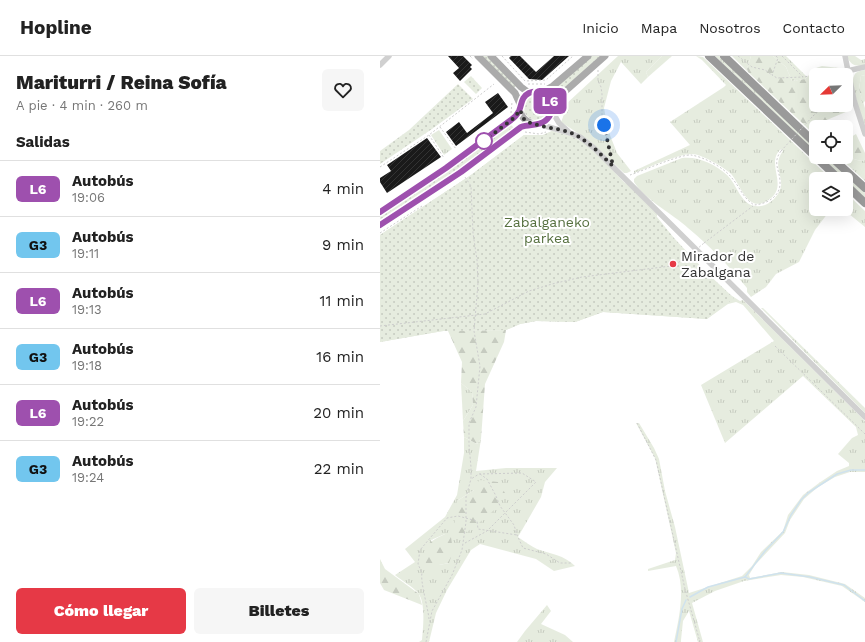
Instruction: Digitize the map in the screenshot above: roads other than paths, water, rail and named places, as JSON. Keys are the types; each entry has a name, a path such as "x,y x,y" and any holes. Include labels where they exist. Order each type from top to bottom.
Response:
{"highway":[{"path":"709,56 832,172"},
{"path":"724,56 809,137"},
{"path":"838,164 865,188"},
{"path":"853,192 865,203"}],"main road":[{"path":"478,56 515,93 524,119 535,124"},
{"path":"490,56 529,93"},
{"path":"380,212 446,168 514,118 520,107 522,99 529,93 541,92 554,86 588,56"},
{"path":"380,225 461,172 521,127 547,120 561,95 604,56"},
{"path":"541,92 549,98 552,109"}],"street":[{"path":"380,65 390,56"},
{"path":"845,56 847,68"},
{"path":"853,70 865,67"},
{"path":"853,95 865,134"},
{"path":"552,109 559,123 570,133"},
{"path":"535,124 580,137 594,148 865,417"}],"waterway":[{"path":"690,597 708,587 745,577 765,551 783,532 791,515 801,500 808,493 837,474 851,470 865,470"},
{"path":"745,577 749,579 781,573 810,577 844,585 865,601"},
{"path":"676,642 682,609 686,600"}],"place":[{"name":"Mirador de Zabalgana","path":"673,264"}],"park label":[{"name":"Zabalganeko parkea","path":"547,230"}]}
